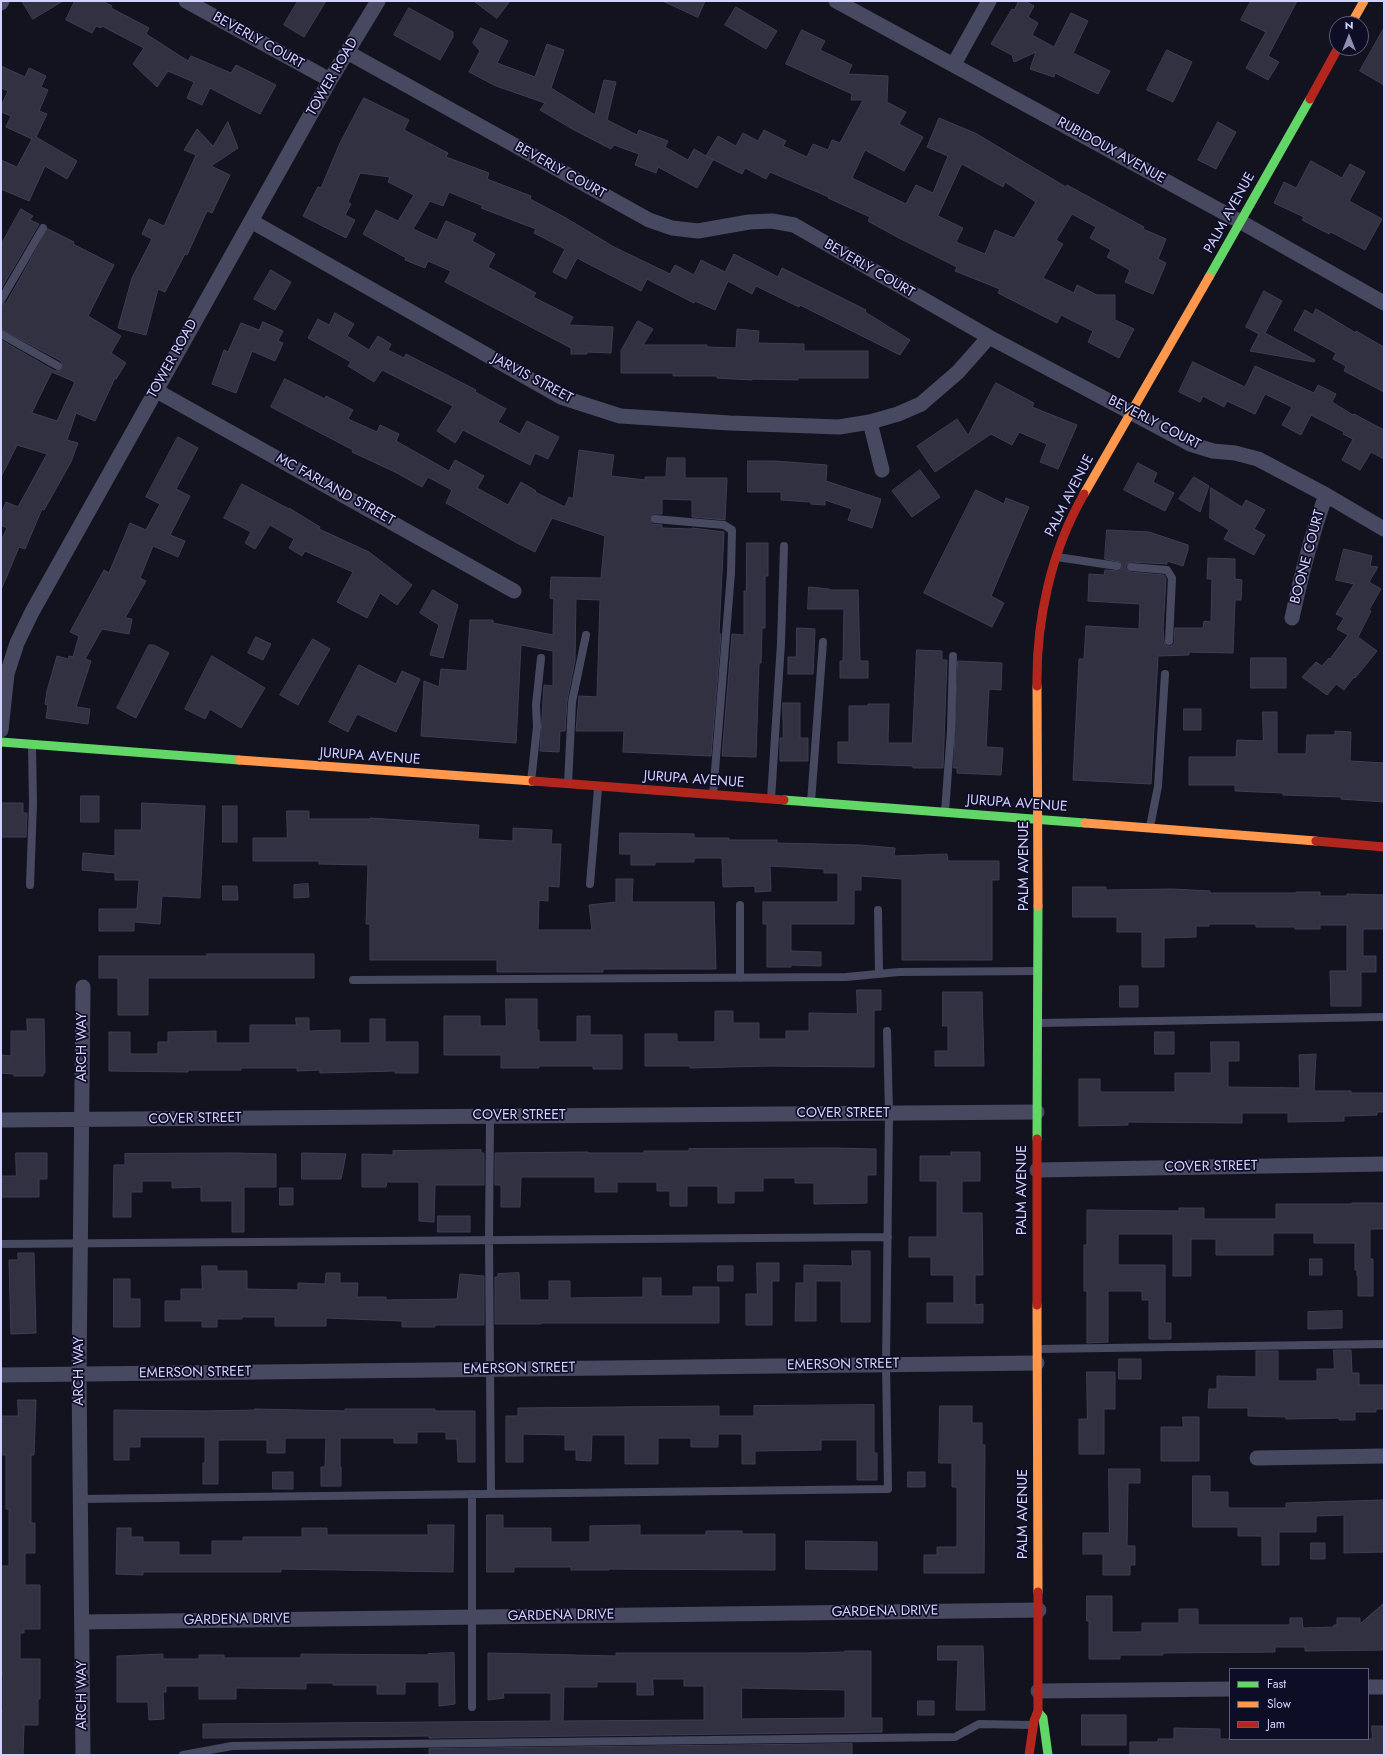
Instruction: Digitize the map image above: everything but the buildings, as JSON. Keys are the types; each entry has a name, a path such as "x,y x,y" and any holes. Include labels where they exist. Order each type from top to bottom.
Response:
{"street":[{"name":"BEVERLY COURT","path":"186,1 330,80"},
{"name":"TOWER ROAD","path":"1,730 8,674 17,643 35,605 330,80 378,1"},
{"name":"RUBIDOUX AVENUE","path":"836,1 954,64 1241,222 1384,303"},
{"path":"954,64 989,1"},
{"path":"1356,16 1364,1"},
{"name":"BEVERLY COURT","path":"347,52 649,220 672,228 698,230 749,222 772,221 794,225 989,337 1190,444 1213,451 1258,459 1326,495 1384,529"},
{"name":"PALM AVENUE","path":"1029,1755 1033,1725 1038,1711 1037,1112 1039,819 1037,680 1038,639 1044,604 1057,556 1066,531 1081,499 1241,222 1334,56"},
{"name":"JARVIS STREET","path":"251,221 561,397 620,416 730,423 839,427 870,422 898,414 921,404 958,372 989,337"},
{"name":"MC FARLAND STREET","path":"155,390 514,591"},
{"path":"870,422 882,470"},
{"name":"BOONE COURT","path":"1292,618 1311,537 1326,495"},
{"name":"JURUPA AVENUE","path":"1,742 598,788 1039,819 1384,847"},
{"name":"ARCH WAY","path":"83,987 80,1375 83,1755"},
{"name":"COVER STREET","path":"1,1120 1037,1112"},
{"name":"COVER STREET","path":"1037,1170 1384,1164"},
{"name":"EMERSON STREET","path":"1,1375 886,1364 1037,1356"},
{"path":"1257,1458 1384,1456"},
{"name":"GARDENA DRIVE","path":"83,1622 1039,1610"},
{"path":"1369,1687 1384,1687"},
{"path":"1038,1691 1229,1689"},
{"name":"PALM AVENUE","path":"1038,1711 1043,1718 1048,1755"}],"lane":[{"path":"1,300 43,228"},
{"path":"1,334 58,366"},
{"path":"654,519 724,525 732,530 731,573 713,796"},
{"path":"771,800 781,643 784,546"},
{"path":"1057,556 1117,566"},
{"path":"1131,567 1166,570 1172,578 1169,641"},
{"path":"568,785 572,702 586,635"},
{"path":"811,803 823,642"},
{"path":"945,812 951,730 953,656"},
{"path":"531,782 537,727 536,705 541,658"},
{"path":"1150,828 1158,786 1165,674"},
{"path":"30,885 33,803 32,745"},
{"path":"590,884 598,788"},
{"path":"740,905 740,978"},
{"path":"878,910 879,974"},
{"path":"353,980 846,977 899,972 1038,970"},
{"path":"1038,1023 1384,1017"},
{"path":"81,1499 888,1489 886,1364 889,1113 887,1031"},
{"path":"490,1116 489,1241 491,1494"},
{"path":"1,1244 888,1237"},
{"path":"1037,1356 1384,1344"},
{"path":"472,1494 472,1707"},
{"path":"183,1755 232,1746 955,1737 979,1724 1033,1725"}],"traffic: fast":[{"path":"1209,277 1310,99"},
{"path":"1,742 239,760"},
{"path":"784,800 1085,823"},
{"path":"1037,1139 1038,906"},
{"path":"1038,1712 1043,1718 1048,1755"}],"traffic: slow":[{"path":"1356,16 1364,1"},
{"path":"1084,494 1209,277"},
{"path":"1037,686 1038,906"},
{"path":"239,760 533,781"},
{"path":"1085,823 1316,841"},
{"path":"1037,1305 1038,1592"}],"traffic: jam":[{"path":"1310,99 1334,56"},
{"path":"1037,686 1039,636 1054,562 1072,516 1084,494"},
{"path":"533,781 784,800"},
{"path":"1316,841 1384,847"},
{"path":"1037,1139 1037,1305"},
{"path":"1029,1755 1034,1721 1038,1711 1038,1592"}]}
